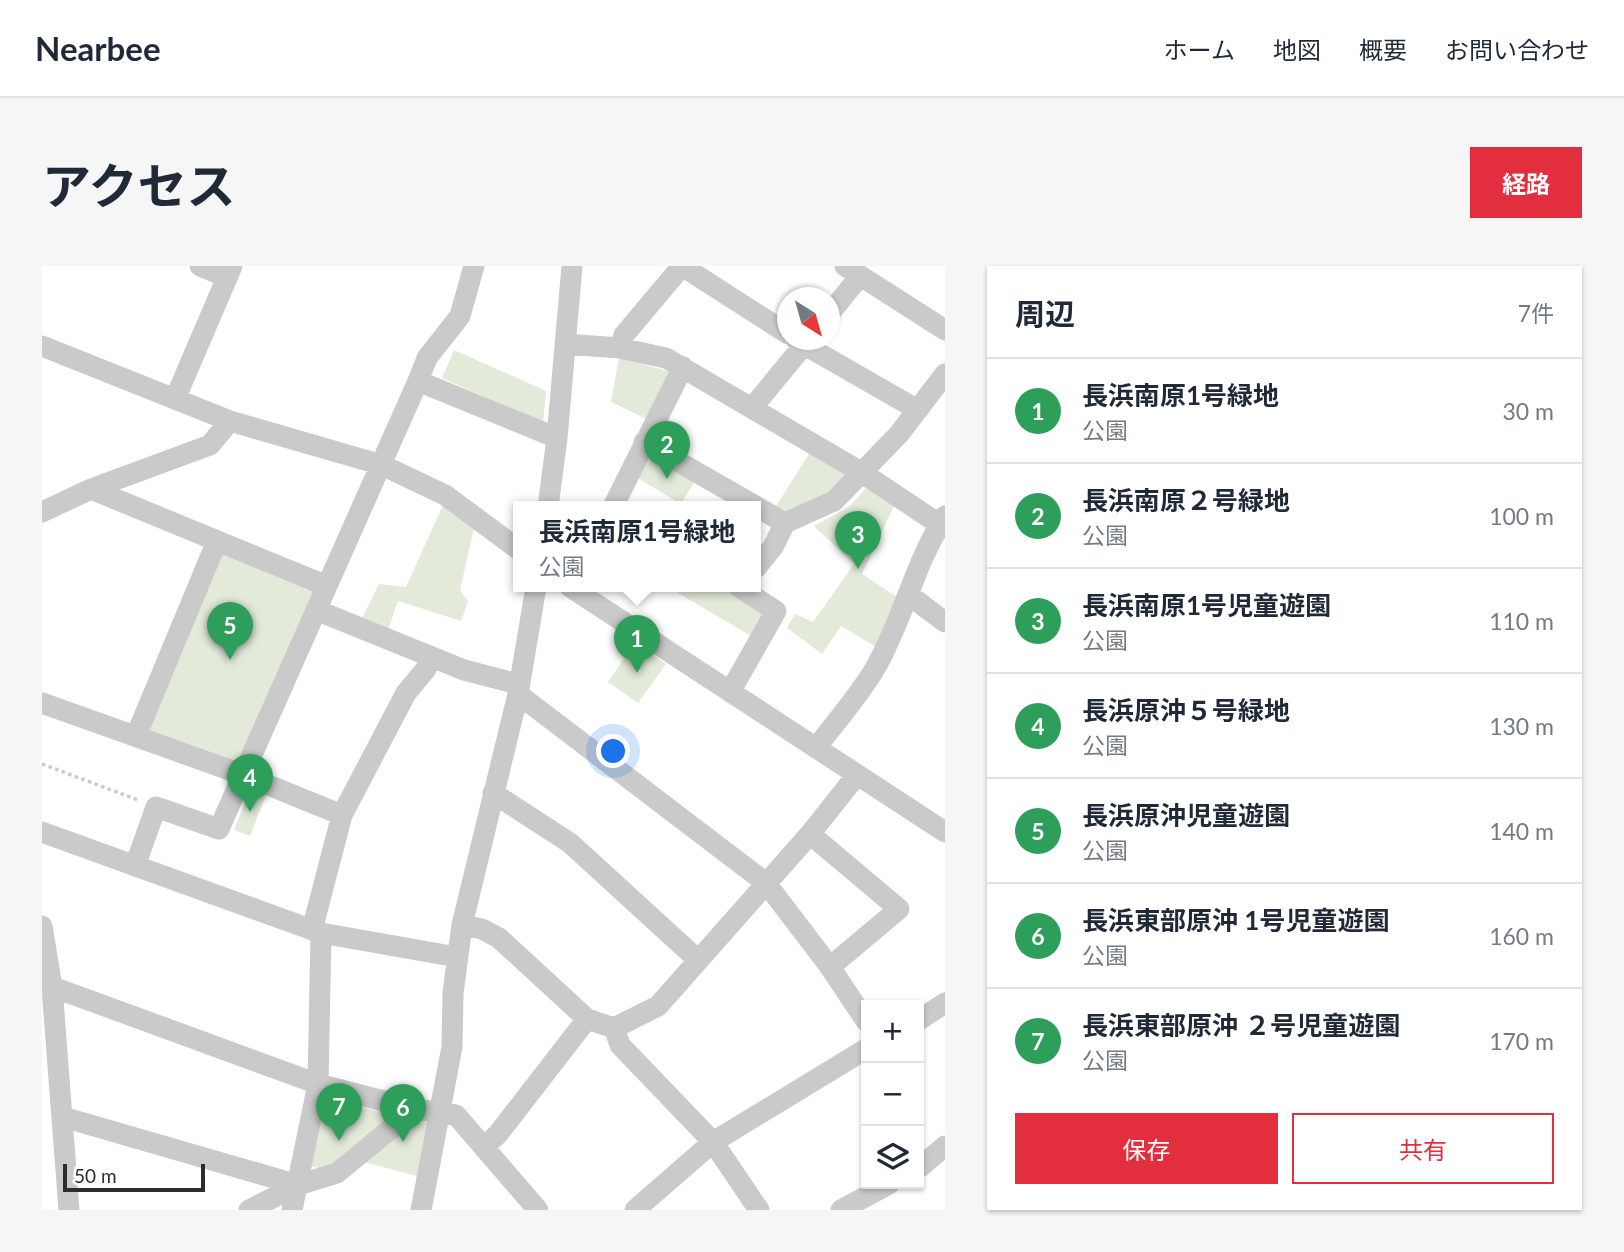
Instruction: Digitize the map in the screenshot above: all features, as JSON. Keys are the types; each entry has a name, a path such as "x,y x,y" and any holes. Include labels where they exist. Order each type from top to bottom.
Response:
{"street":[{"path":"175,399 229,272 200,266"},
{"path":"135,866 156,807 219,829 427,358 460,316 474,266"},
{"path":"549,501 572,266"},
{"path":"620,348 624,335 682,266 777,325"},
{"path":"840,293 852,269 945,330"},
{"path":"565,344 620,348 666,358 943,523 919,561 907,599 877,666 816,748"},
{"path":"42,346 230,421 382,465 445,495 513,545"},
{"path":"752,408 792,350"},
{"path":"817,350 918,410"},
{"path":"616,501 683,368"},
{"path":"761,562 773,547 785,523 834,501 918,410 945,374"},
{"path":"418,381 557,438"},
{"path":"42,512 91,489 210,445 230,421"},
{"path":"644,442 747,501"},
{"path":"91,489 327,586"},
{"path":"761,509 785,523"},
{"path":"136,736 217,541"},
{"path":"421,1210 452,1047 457,957 462,925 518,689 535,592"},
{"path":"578,592 945,832"},
{"path":"730,692 776,611 746,592"},
{"path":"907,599 917,601 945,622"},
{"path":"316,610 518,689 766,883 830,967 861,1014"},
{"path":"292,1210 317,1084 316,932 342,815 406,693 426,669 430,656"},
{"path":"42,703 241,774 342,815"},
{"path":"462,925 482,929 499,938 587,1019 614,1028 658,1006 810,834 856,776"},
{"path":"493,793 570,843 698,960"},
{"path":"42,832 316,932 457,957"},
{"path":"810,834 899,909 830,967"},
{"path":"42,926 63,1117 69,1210"},
{"path":"47,985 317,1084 415,1109 456,1115 538,1210"},
{"path":"924,1017 945,1003"},
{"path":"484,1147 498,1135 587,1019"},
{"path":"614,1028 620,1045 712,1142 759,1210"},
{"path":"635,1210 712,1142 861,1052"},
{"path":"249,1210 298,1185 337,1173 415,1109"},
{"path":"63,1117 298,1185"},
{"path":"924,1164 945,1146"},
{"path":"841,1210 880,1189"}],"path":[{"path":"42,764 156,807"}],"green space":[{"path":"454,350 546,391 543,423 442,378"},
{"path":"619,357 673,373 647,419 611,402"},
{"path":"812,449 851,474 831,497 786,515 775,508"},
{"path":"653,453 696,479 683,501 676,501 638,478"},
{"path":"867,487 896,502 862,574 900,599 878,648 841,626 822,654 787,628 795,614 813,622 854,564 814,526 850,506"},
{"path":"443,505 474,528 460,590 468,602 461,621 398,601 388,630 362,618 379,584 406,587"},
{"path":"220,550 318,588 236,766 145,732"},
{"path":"676,592 732,592 765,612 751,636"},
{"path":"635,642 666,664 638,703 608,682"},
{"path":"250,789 266,795 250,836 234,830"},
{"path":"323,1097 396,1116 328,1170 309,1166"},
{"path":"409,1119 427,1122 417,1176 359,1161"}],"place":[{"name":"長浜南原２号緑地","path":"667,479"},
{"name":"長浜南原1号児童遊園","path":"858,569"},
{"name":"長浜原沖児童遊園","path":"230,660"},
{"name":"長浜南原1号緑地","path":"637,673"},
{"name":"長浜原沖５号緑地","path":"250,812"},
{"name":"長浜東部原沖 ２号児童遊園","path":"339,1141"},
{"name":"長浜東部原沖 1号児童遊園","path":"403,1142"}]}
